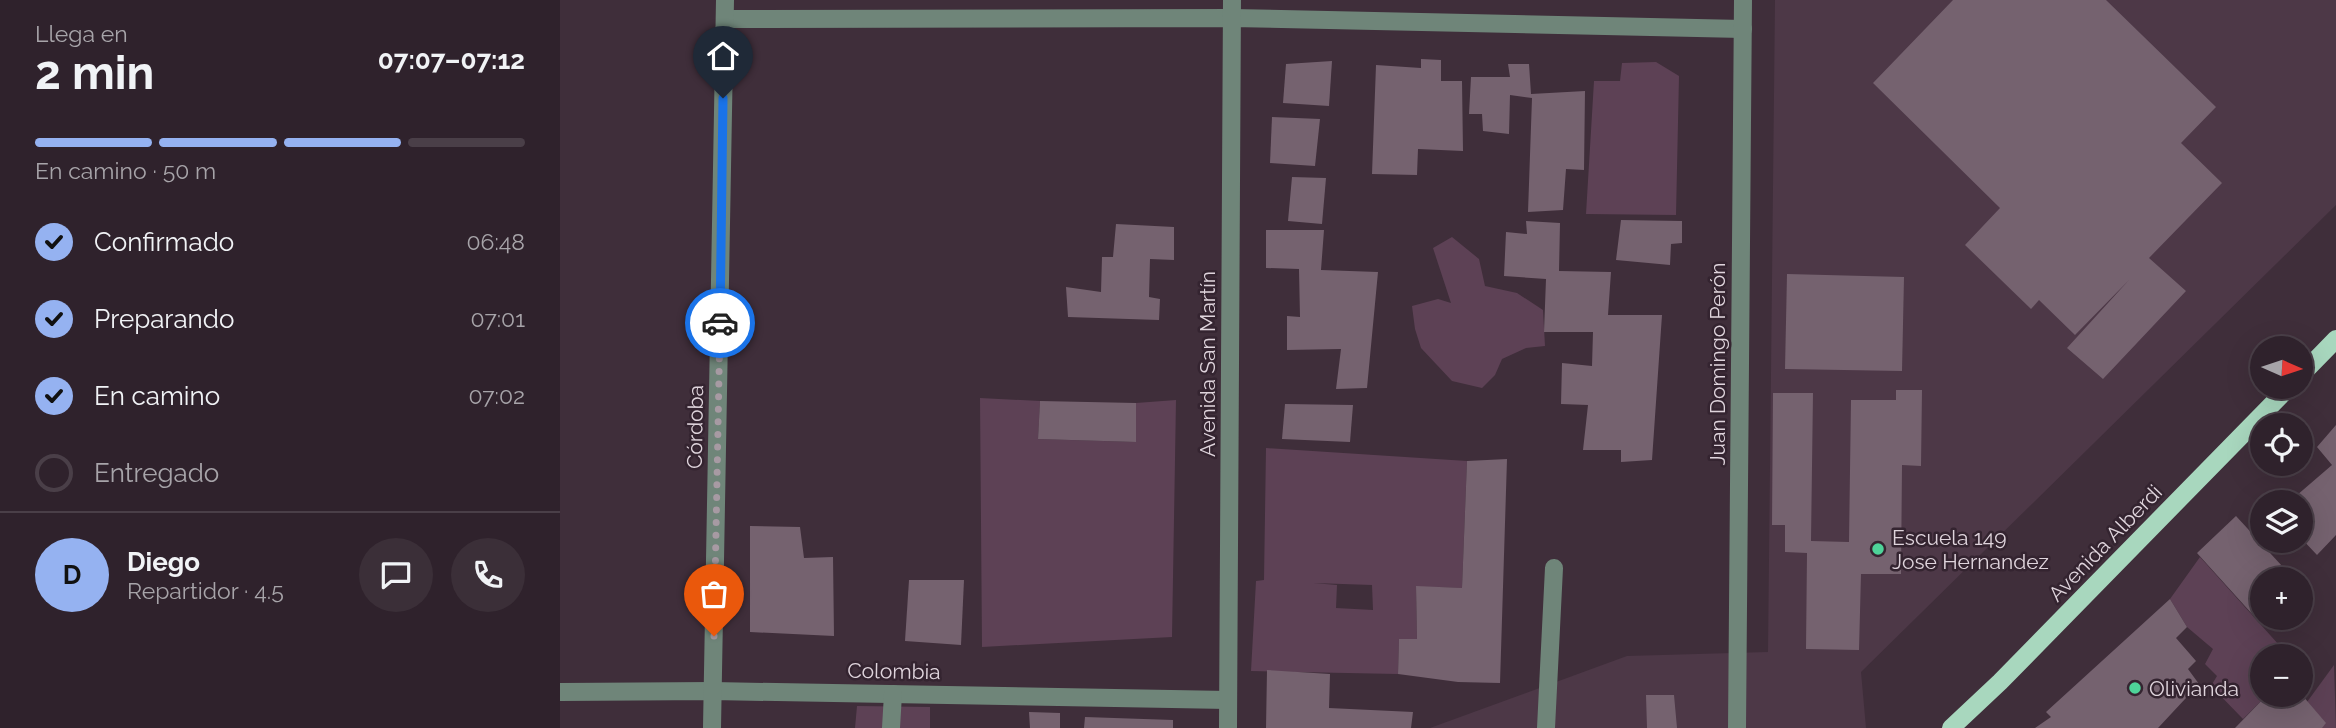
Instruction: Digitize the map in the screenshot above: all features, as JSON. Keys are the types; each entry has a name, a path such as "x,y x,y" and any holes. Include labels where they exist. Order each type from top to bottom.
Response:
{"main road":[{"path":"2314,362 2336,339"},
{"name":"Avenida Alberdi","path":"1951,728 2000,682 2277,399"}],"street":[{"name":"Córdoba","path":"712,728 725,0"},
{"name":"Juan Domingo Perón","path":"1737,728 1743,0"},
{"path":"724,19 1232,9 1742,29"},
{"name":"Avenida San Martín","path":"1228,728 1232,9"},
{"path":"1546,728 1554,568"},
{"name":"Colombia","path":"560,692 713,691 1228,700"},
{"path":"891,728 893,694"}],"shaded area":[{"path":"1775,0 2336,0 2336,205 1861,672 1866,728 1430,728 1627,656 1768,652"},
{"path":"1656,62 1679,76 1676,215 1586,214 1594,81 1620,81 1622,63"},
{"path":"1452,237 1479,259 1485,286 1517,293 1543,310 1545,346 1526,348 1502,359 1495,375 1482,388 1452,381 1421,348 1415,329 1412,306 1438,299 1451,303 1433,248"},
{"path":"980,398 1040,401 1038,439 1135,442 1136,403 1176,400 1172,637 982,647"},
{"path":"1266,448 1467,461 1462,588 1416,587 1417,639 1399,640 1398,674 1251,671 1256,581 1264,580","holes":["1313,583 1372,585 1373,610 1336,608 1337,585"]},
{"path":"2200,557 2250,613 2250,630 2266,630 2278,644 2250,644 2250,707 2255,707 2243,719 2211,686 2217,676 2205,664 2213,649 2187,627 2170,599"},
{"path":"2334,665 2336,728 2301,728 2306,707 2313,707 2313,694"},
{"path":"857,706 930,707 930,728 855,728"}],"building":[{"path":"1953,0 2106,0 2216,107 2181,143 2222,183 2149,258 2186,291 2103,379 2067,348 2129,280 2075,335 2039,300 2031,309 1965,245 2000,208 1873,83"},
{"path":"1421,59 1441,60 1441,81 1462,81 1463,151 1418,149 1417,175 1372,174 1376,65 1421,68"},
{"path":"1332,61 1329,106 1283,103 1286,64"},
{"path":"1508,64 1529,64 1531,94 1585,91 1584,170 1566,169 1563,210 1528,212 1532,98 1510,95 1509,134 1483,131 1482,114 1469,114 1471,77 1510,77"},
{"path":"1272,117 1320,119 1315,166 1270,163"},
{"path":"1292,177 1326,178 1322,224 1288,221"},
{"path":"1621,220 1682,221 1682,243 1671,244 1670,265 1616,260"},
{"path":"1526,221 1560,223 1559,271 1611,272 1608,315 1662,315 1652,460 1621,462 1621,450 1583,450 1588,405 1561,404 1562,363 1592,366 1593,332 1544,332 1546,279 1504,276 1506,232 1527,234"},
{"path":"1116,224 1174,227 1174,260 1150,259 1149,297 1160,299 1159,320 1068,317 1066,287 1101,292 1102,257 1113,257"},
{"path":"1266,230 1324,230 1321,270 1378,272 1367,388 1336,389 1341,349 1287,350 1287,316 1300,317 1299,269 1266,268"},
{"path":"1787,274 1904,277 1902,371 1785,369"},
{"path":"1896,390 1922,390 1921,466 1902,465 1901,574 1861,574 1859,650 1806,649 1807,553 1785,552 1785,525 1772,525 1773,393 1813,393 1811,541 1849,542 1851,400 1896,400"},
{"path":"1040,401 1136,403 1136,442 1038,439"},
{"path":"1285,404 1353,405 1350,442 1282,439"},
{"path":"2336,425 2336,535 2317,555 2313,551 2313,490 2303,490 2332,465 2317,447"},
{"path":"1507,459 1500,683 1458,682 1398,674 1399,639 1417,639 1416,586 1462,588 1467,461"},
{"path":"2236,516 2250,531 2250,553 2270,553 2283,567 2250,567 2250,612 2197,553"},
{"path":"750,526 800,527 804,558 833,557 834,636 750,632"},
{"path":"909,580 964,580 961,645 905,641"},
{"path":"2170,599 2187,627 2176,638 2196,661 2188,669 2199,684 2158,728 2035,728 2051,717 2046,712"},
{"path":"1267,670 1330,674 1329,708 1413,712 1411,728 1266,728"},
{"path":"1646,695 1674,695 1677,728 1647,728"},
{"path":"2255,707 2312,707 2326,723 2322,728 2235,728"},
{"path":"1029,712 1060,713 1060,728 1030,728"},
{"path":"1085,717 1173,720 1173,728 1084,728"}],"way so far":[{"path":"714,636 720,323"}],"place":[{"name":"Escuela 149 Jose Hernandez","path":"1878,549"},
{"name":"Olivianda","path":"2135,688"}],"route":[{"path":"720,323 723,98"}]}
